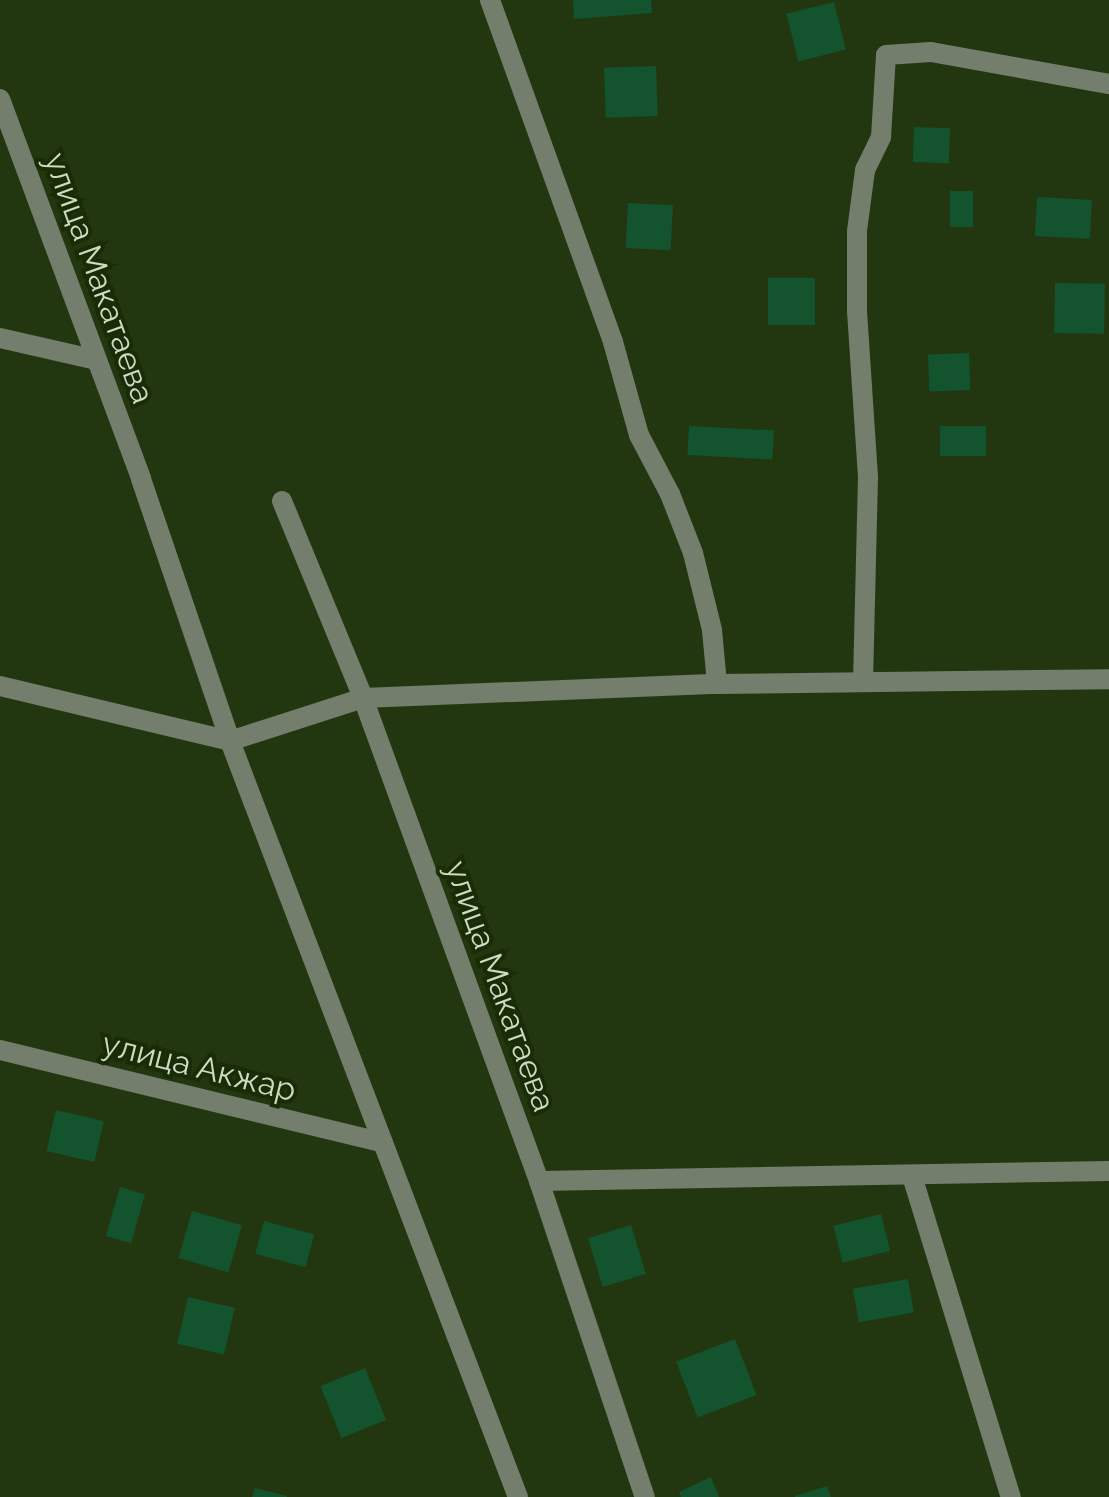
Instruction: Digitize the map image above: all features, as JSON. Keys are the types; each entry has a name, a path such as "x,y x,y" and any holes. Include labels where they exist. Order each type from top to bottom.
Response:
{"street":[{"path":"490,0 613,342 640,435 670,494 692,552 712,630 717,684"},
{"path":"862,682 868,476 857,310 857,231 865,170 881,137 886,54 931,52 1109,84"},
{"name":"улица Макатаева","path":"0,98 141,478 230,741 518,1497"},
{"path":"0,338 97,360"},
{"name":"улица Макатаева","path":"282,500 363,698 539,1182 645,1497"},
{"path":"0,686 230,741 363,698 717,684 1109,679"},
{"name":"улица Акжар","path":"0,1050 384,1144"},
{"path":"539,1182 1109,1171"},
{"path":"912,1176 1012,1497"}],"building":[{"path":"573,0 651,0 652,13 574,19"},
{"path":"834,2 846,50 798,61 786,14"},
{"path":"656,66 658,116 606,118 604,68"},
{"path":"914,127 950,128 949,163 913,162"},
{"path":"950,191 973,191 973,227 950,227"},
{"path":"1037,197 1092,200 1090,239 1035,236"},
{"path":"628,203 673,205 671,250 626,248"},
{"path":"768,278 815,278 815,325 768,325"},
{"path":"1055,283 1105,284 1104,334 1054,333"},
{"path":"969,353 970,390 929,391 928,354"},
{"path":"689,426 774,430 772,459 687,455"},
{"path":"940,426 986,426 986,456 940,456"},
{"path":"56,1110 104,1121 94,1162 47,1151"},
{"path":"120,1187 145,1194 131,1243 106,1236"},
{"path":"192,1211 242,1225 228,1272 178,1258"},
{"path":"881,1214 890,1251 843,1263 833,1226"},
{"path":"264,1221 314,1234 305,1267 255,1254"},
{"path":"631,1225 646,1274 603,1287 588,1238"},
{"path":"908,1279 914,1312 859,1322 853,1289"},
{"path":"188,1297 235,1308 224,1355 177,1344"},
{"path":"735,1339 757,1395 698,1418 676,1362"},
{"path":"365,1368 386,1420 341,1438 320,1386"},
{"path":"711,1477 719,1497 681,1497 679,1492"},
{"path":"827,1486 831,1497 795,1497 795,1496"},
{"path":"255,1488 287,1496 287,1497 252,1497"}]}
